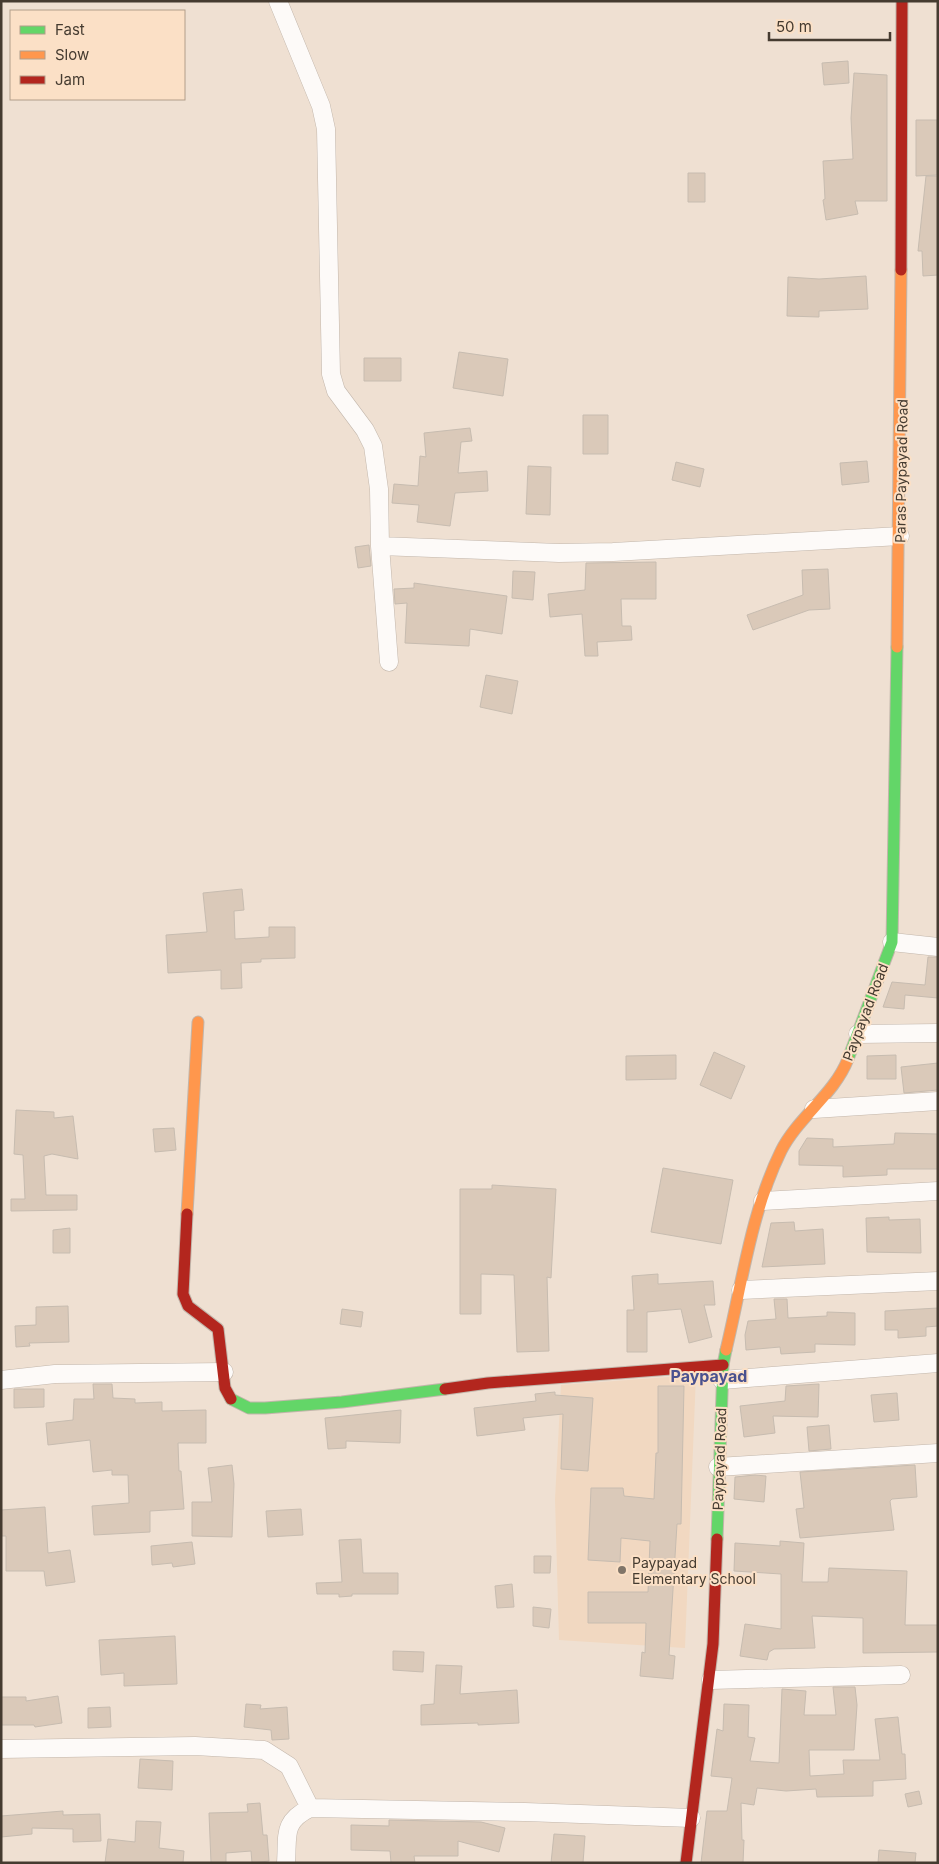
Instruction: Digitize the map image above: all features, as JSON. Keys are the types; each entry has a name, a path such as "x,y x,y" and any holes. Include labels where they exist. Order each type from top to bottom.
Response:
{"street":[{"path":"278,1 303,58 323,113 326,129 331,374 336,391 365,430 373,446 379,489 380,546 389,662"},
{"name":"Paras Paypayad Road","path":"892,942 893,806 900,536 902,1"},
{"path":"380,546 510,552 604,552 900,536"},
{"path":"892,942 938,947"},
{"name":"Paypayad Road","path":"686,1863 710,1680 718,1547 718,1467 722,1372 763,1201 782,1150 843,1069 892,942"},
{"path":"198,1022 183,1294 188,1306 218,1329 225,1388 231,1400 249,1408 265,1408 342,1402 488,1383 938,1363"},
{"path":"858,1034 938,1033"},
{"path":"814,1109 938,1101"},
{"path":"763,1201 938,1191"},
{"path":"741,1290 938,1281"},
{"path":"1,1380 9,1377 55,1374 224,1372"},
{"path":"718,1467 938,1453"},
{"path":"710,1680 901,1676"},
{"path":"1,1749 195,1746 264,1750 290,1766 310,1808"},
{"path":"286,1863 289,1824 297,1814 310,1808 525,1812 691,1818"}],"shaded area":[{"name":"Paypayad Elementary School","path":"696,1375 685,1648 559,1640 555,1499 561,1385"}],"building":[{"path":"848,61 849,83 824,85 822,63"},
{"path":"854,73 887,75 887,201 855,201 858,214 826,220 823,200 825,199 823,161 853,159 851,118"},
{"path":"916,120 937,120 937,175 916,176"},
{"path":"688,173 705,173 705,202 688,202"},
{"path":"926,176 938,176 938,275 923,276 922,251 918,251"},
{"path":"866,276 868,309 819,311 819,317 787,316 788,277 819,279"},
{"path":"459,352 508,359 503,396 453,388"},
{"path":"364,358 401,358 401,381 364,381"},
{"path":"583,415 608,415 608,454 583,454"},
{"path":"470,428 472,441 461,442 458,473 487,471 488,491 455,493 450,526 417,522 419,505 392,503 394,484 418,486 420,456 426,457 424,433"},
{"path":"867,461 869,482 842,485 840,463"},
{"path":"676,462 704,469 700,487 672,480"},
{"path":"528,466 551,467 550,515 526,514"},
{"path":"369,545 371,566 358,568 355,547"},
{"path":"656,562 656,599 621,599 622,626 631,626 632,640 597,642 598,656 585,656 582,614 550,617 548,594 585,590 586,563"},
{"path":"828,569 830,609 809,610 753,630 747,615 803,595 802,570"},
{"path":"513,571 535,572 533,600 512,598"},
{"path":"414,583 507,596 502,634 470,629 469,646 405,643 407,603 395,604 394,589 414,588"},
{"path":"486,675 518,681 512,714 480,707"},
{"path":"242,889 244,910 234,911 235,939 269,937 269,927 295,927 295,958 261,959 261,962 241,963 242,988 221,989 221,970 168,973 166,935 207,932 203,893"},
{"path":"928,957 938,957 938,998 905,995 904,1009 883,1007 892,982 925,985"},
{"path":"714,1052 745,1066 731,1099 700,1085"},
{"path":"676,1055 676,1079 626,1080 626,1056"},
{"path":"896,1055 896,1079 867,1079 867,1056"},
{"path":"938,1063 938,1090 904,1093 901,1067"},
{"path":"16,1110 54,1112 54,1118 73,1116 78,1159 52,1154 44,1156 46,1195 77,1195 77,1210 11,1211 11,1199 25,1199 23,1155 14,1154"},
{"path":"174,1128 176,1150 155,1152 153,1129"},
{"path":"895,1133 938,1134 938,1169 887,1169 887,1175 843,1177 843,1166 799,1165 799,1151 807,1138 833,1139 833,1147 894,1144"},
{"path":"663,1168 733,1180 721,1244 651,1232"},
{"path":"492,1185 556,1189 551,1278 547,1277 549,1351 517,1352 514,1275 481,1274 481,1314 460,1314 460,1189 492,1189"},
{"path":"889,1217 889,1220 920,1219 921,1253 867,1252 866,1218"},
{"path":"794,1222 795,1231 823,1229 825,1264 762,1267 771,1223"},
{"path":"70,1228 70,1253 53,1253 53,1230"},
{"path":"658,1274 658,1284 713,1281 715,1305 704,1305 712,1337 689,1343 681,1309 647,1312 647,1352 627,1352 627,1310 634,1310 632,1276"},
{"path":"774,1299 787,1299 788,1318 827,1316 827,1312 855,1313 855,1345 815,1344 815,1352 781,1354 780,1347 746,1350 745,1335 748,1321 776,1319"},
{"path":"68,1306 69,1342 29,1343 30,1346 16,1347 15,1326 36,1325 36,1307"},
{"path":"938,1308 938,1326 926,1327 926,1336 898,1338 898,1330 885,1330 885,1311"},
{"path":"342,1309 363,1312 361,1327 340,1324"},
{"path":"93,1384 112,1384 113,1398 135,1399 135,1403 162,1402 162,1411 206,1410 206,1443 178,1443 179,1471 181,1471 184,1509 150,1511 150,1532 94,1535 92,1506 129,1503 128,1475 112,1475 112,1470 93,1472 90,1440 48,1445 46,1423 73,1420 74,1399 94,1399"},
{"path":"819,1384 818,1417 773,1416 775,1433 744,1437 740,1406 785,1401 786,1386"},
{"path":"658,1386 684,1386 681,1524 677,1524 669,1655 675,1656 673,1679 640,1676 642,1652 645,1653 646,1623 588,1623 588,1592 648,1592 650,1541 621,1538 620,1562 588,1560 591,1488 623,1488 624,1496 654,1499 656,1453 658,1453"},
{"path":"14,1389 44,1389 44,1407 14,1408"},
{"path":"555,1392 555,1395 593,1398 588,1471 561,1469 563,1414 523,1418 525,1430 477,1436 474,1408 536,1401 535,1394"},
{"path":"897,1393 899,1420 874,1422 871,1395"},
{"path":"401,1410 400,1443 346,1441 346,1448 328,1449 325,1418"},
{"path":"829,1425 831,1449 809,1451 807,1427"},
{"path":"232,1465 234,1484 232,1537 192,1536 192,1502 212,1502 208,1468"},
{"path":"915,1465 917,1497 892,1499 890,1501 894,1530 800,1538 796,1509 804,1508 800,1472"},
{"path":"766,1476 764,1502 734,1499 735,1477"},
{"path":"45,1507 48,1553 70,1550 75,1582 46,1586 44,1571 6,1571 6,1536 1,1536 1,1510"},
{"path":"301,1509 303,1535 268,1537 266,1511"},
{"path":"361,1539 363,1573 398,1573 398,1594 352,1594 352,1596 339,1597 339,1594 317,1594 316,1583 342,1582 339,1540"},
{"path":"780,1541 804,1543 802,1582 828,1582 829,1568 907,1571 905,1625 938,1625 938,1652 863,1653 863,1618 812,1616 815,1648 774,1649 769,1652 767,1660 740,1656 745,1624 781,1629 781,1574 734,1571 735,1543 780,1546"},
{"path":"192,1542 195,1564 173,1567 172,1563 152,1565 151,1546"},
{"path":"534,1556 551,1556 550,1573 534,1573"},
{"path":"512,1584 514,1607 497,1608 495,1586"},
{"path":"533,1607 551,1609 549,1628 533,1626"},
{"path":"175,1636 177,1684 124,1686 124,1673 101,1675 99,1640"},
{"path":"393,1651 424,1652 423,1672 393,1670"},
{"path":"436,1665 462,1666 460,1694 517,1690 519,1723 421,1725 421,1705 434,1704"},
{"path":"833,1687 855,1687 857,1705 854,1750 809,1750 810,1776 844,1774 843,1760 880,1760 875,1719 898,1717 902,1754 905,1754 906,1779 873,1781 873,1796 817,1797 816,1789 786,1791 757,1788 754,1805 741,1803 742,1840 744,1840 743,1863 701,1863 707,1811 727,1811 732,1778 711,1776 717,1729 723,1731 724,1704 749,1705 748,1737 755,1738 750,1761 779,1763 782,1689 806,1691 804,1715 836,1715"},
{"path":"58,1696 62,1723 35,1727 34,1725 1,1725 1,1697 26,1697 26,1701"},
{"path":"246,1704 261,1705 260,1709 287,1707 289,1739 272,1740 271,1730 244,1727"},
{"path":"110,1707 111,1727 88,1728 88,1708"},
{"path":"140,1759 173,1761 172,1790 138,1788"},
{"path":"919,1791 922,1804 908,1807 905,1794"},
{"path":"260,1803 263,1835 267,1835 269,1861 252,1863 251,1851 226,1853 226,1863 211,1863 209,1813 248,1812 247,1804"},
{"path":"63,1811 63,1815 100,1814 101,1841 73,1842 73,1829 32,1828 32,1834 1,1837 1,1816"},
{"path":"389,1820 481,1822 505,1828 499,1852 458,1841 458,1856 414,1856 415,1863 391,1863 390,1851 351,1850 351,1825 389,1826"},
{"path":"136,1821 161,1822 159,1848 184,1851 183,1863 105,1863 108,1839 135,1842"},
{"path":"554,1834 585,1836 583,1863 551,1863"},
{"path":"879,1850 916,1853 915,1863 878,1863"}],"traffic: fast":[{"path":"848,1059 892,942 897,647"},
{"path":"717,1539 723,1365 726,1350"},
{"path":"231,1399 249,1408 265,1408 342,1402 445,1389"}],"traffic: slow":[{"path":"897,647 901,270"},
{"path":"187,1214 198,1022"},
{"path":"726,1350 748,1249 771,1174 788,1139 834,1084 848,1059"}],"traffic: jam":[{"path":"901,270 902,1"},
{"path":"187,1214 183,1294 188,1306 218,1329 225,1388 231,1399"},
{"path":"445,1389 488,1383 723,1365"},
{"path":"686,1863 713,1644 717,1539"}],"place":[{"name":"Paypayad Elementary School","path":"622,1570"}],"district":[{"name":"Paypayad","path":"709,1376"}]}
